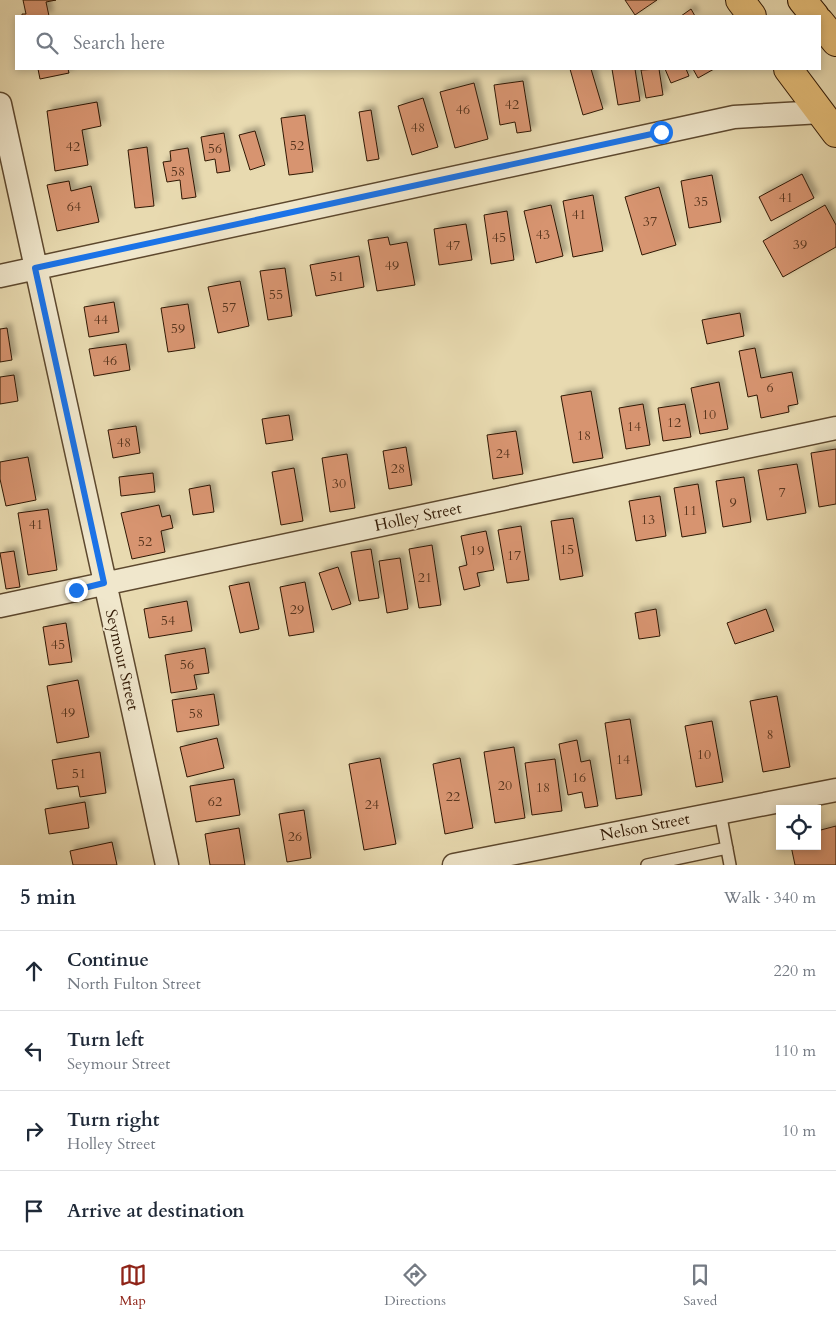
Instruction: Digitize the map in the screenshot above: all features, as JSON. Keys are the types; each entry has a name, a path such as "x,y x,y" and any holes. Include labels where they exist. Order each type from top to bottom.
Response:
{"highway":[{"path":"740,0 751,15"},
{"path":"802,0 814,15"},
{"path":"821,23 836,42"},
{"path":"789,70 831,116"}],"street":[{"name":"Seymour Street","path":"0,104 167,865"},
{"path":"0,276 734,117 831,116"},
{"name":"Holley Street","path":"0,606 836,428"},
{"name":"Nelson Street","path":"454,865 836,790"}],"lane":[{"path":"720,812 730,865"},
{"path":"647,865 727,848"}],"building":[{"path":"23,0 56,0 46,2 49,15 22,15 26,14"},
{"path":"625,0 657,0 635,15"},
{"path":"691,9 694,15 682,15"},
{"path":"38,70 68,70 69,73 40,79"},
{"path":"570,70 591,70 603,109 583,115"},
{"path":"612,70 635,70 640,101 618,105"},
{"path":"641,70 659,70 663,95 646,98"},
{"path":"665,70 686,70 689,76 671,83"},
{"path":"694,70 712,70 698,78"},
{"path":"523,81 531,131 517,133 515,122 500,125 494,85"},
{"path":"474,83 488,139 455,148 440,92"},
{"path":"423,98 438,147 412,155 398,106"},
{"path":"97,102 101,126 82,130 88,165 55,171 47,111"},
{"path":"371,110 379,159 367,161 359,112"},
{"path":"305,115 313,172 289,175 281,118"},
{"path":"255,131 265,165 250,170 239,135"},
{"path":"224,133 230,171 217,173 215,159 205,161 201,137"},
{"path":"147,147 154,206 135,208 128,150"},
{"path":"188,148 196,197 182,199 180,180 167,182 163,162 171,161 170,151"},
{"path":"802,174 814,198 771,221 759,197"},
{"path":"712,175 721,222 689,228 681,181"},
{"path":"69,181 71,191 91,186 99,222 57,231 47,185"},
{"path":"659,187 676,245 642,255 625,197"},
{"path":"593,195 603,251 573,257 563,201"},
{"path":"551,205 563,256 536,263 524,211"},
{"path":"825,205 836,225 836,247 783,277 763,241"},
{"path":"507,211 514,260 491,264 484,215"},
{"path":"466,224 472,260 439,265 434,229"},
{"path":"388,237 390,245 407,242 415,285 377,291 368,240"},
{"path":"359,256 364,287 316,296 310,265"},
{"path":"285,268 292,316 268,320 260,271"},
{"path":"240,281 249,326 218,333 208,287"},
{"path":"114,302 119,332 89,337 84,307"},
{"path":"188,304 195,348 168,352 161,308"},
{"path":"740,313 744,336 707,344 702,320"},
{"path":"7,328 12,360 0,362 0,329"},
{"path":"126,344 130,370 94,376 89,349"},
{"path":"755,348 761,378 792,372 798,404 788,406 789,412 761,418 757,395 748,397 739,351"},
{"path":"14,375 18,401 0,404 0,377"},
{"path":"719,382 728,429 700,434 691,388"},
{"path":"591,391 603,458 573,463 561,396"},
{"path":"643,404 650,445 626,449 619,408"},
{"path":"685,404 691,437 663,441 658,408"},
{"path":"289,415 293,440 266,444 262,419"},
{"path":"136,426 140,453 113,458 108,430"},
{"path":"516,431 523,474 493,479 487,435"},
{"path":"406,447 412,485 389,489 383,451"},
{"path":"836,449 836,504 819,507 811,453"},
{"path":"347,454 355,508 330,512 322,458"},
{"path":"28,457 36,500 6,506 0,479 0,462"},
{"path":"797,464 806,513 767,520 758,470"},
{"path":"294,468 303,521 281,525 272,472"},
{"path":"153,473 155,492 121,496 119,477"},
{"path":"744,477 751,522 723,527 716,481"},
{"path":"698,484 706,533 682,537 674,488"},
{"path":"210,485 214,512 193,515 189,489"},
{"path":"660,496 666,536 636,541 629,501"},
{"path":"159,505 162,517 170,515 173,528 161,531 165,552 132,559 121,513"},
{"path":"48,509 57,570 28,575 18,513"},
{"path":"573,518 583,576 560,580 551,521"},
{"path":"521,526 529,580 507,583 498,530"},
{"path":"486,531 494,570 477,573 480,586 464,590 459,567 467,565 461,536"},
{"path":"432,545 441,605 419,608 409,549"},
{"path":"371,549 379,598 359,601 351,552"},
{"path":"14,551 20,587 6,589 0,553"},
{"path":"400,558 408,609 387,613 379,561"},
{"path":"338,567 351,604 332,610 319,573"},
{"path":"249,582 259,629 240,633 229,586"},
{"path":"305,582 314,632 289,636 280,587"},
{"path":"187,601 192,631 149,638 144,609"},
{"path":"656,609 660,636 639,639 635,613"},
{"path":"766,609 774,631 735,644 727,623"},
{"path":"66,623 72,662 49,665 43,627"},
{"path":"205,648 209,673 194,675 197,689 171,693 165,655"},
{"path":"78,680 89,737 57,743 47,686"},
{"path":"214,694 219,725 177,732 172,700"},
{"path":"777,696 790,767 763,772 750,701"},
{"path":"630,719 642,795 616,799 605,723"},
{"path":"712,721 723,782 696,787 685,726"},
{"path":"217,738 224,768 187,777 180,747"},
{"path":"577,740 581,762 590,760 598,806 585,808 582,792 568,795 559,744"},
{"path":"514,747 525,818 495,823 484,752"},
{"path":"100,752 106,793 80,797 78,786 57,789 52,760"},
{"path":"380,758 396,844 364,850 349,764"},
{"path":"460,758 473,828 445,834 433,764"},
{"path":"555,759 562,811 532,815 525,763"},
{"path":"234,779 240,815 196,822 190,786"},
{"path":"85,802 89,828 49,834 45,809"},
{"path":"304,810 311,858 287,862 279,814"},
{"path":"836,826 836,865 795,865 792,850 821,850 821,830"},
{"path":"239,828 245,865 210,865 205,834"},
{"path":"112,842 117,865 73,865 70,851"}],"route":[{"path":"76,590 104,583 83,480 35,268 661,132"}]}
